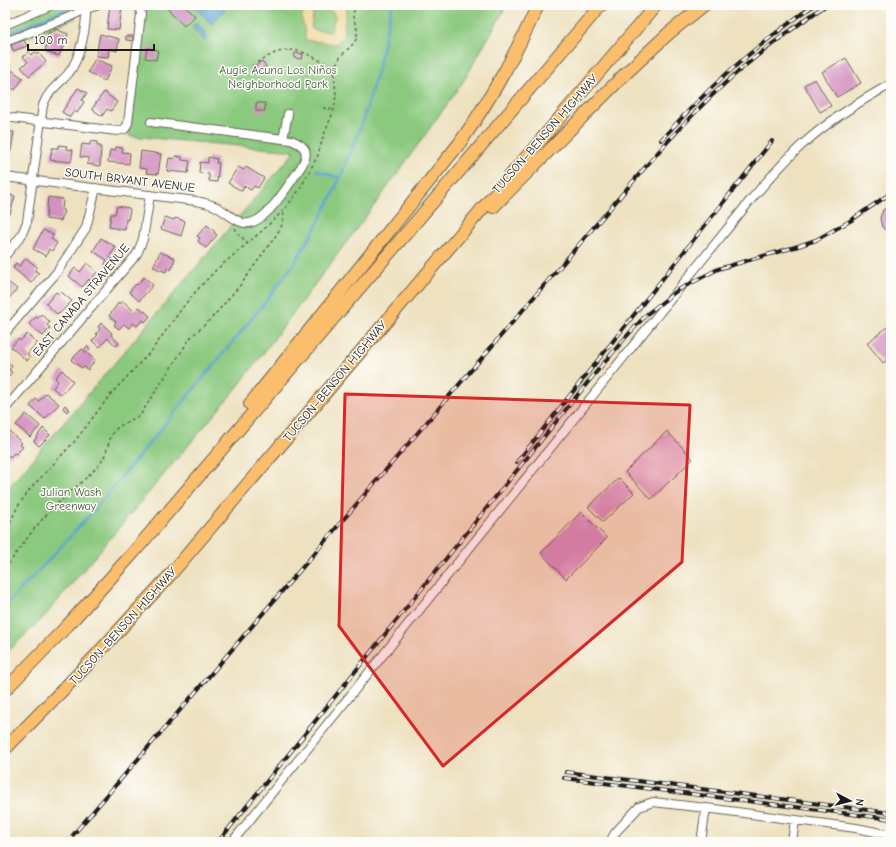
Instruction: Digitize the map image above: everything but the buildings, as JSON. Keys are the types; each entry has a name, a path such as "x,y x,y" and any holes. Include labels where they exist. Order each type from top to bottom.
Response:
{"highway":[{"path":"120,568 459,144 500,80 538,5"},
{"path":"5,690 68,625 120,568 601,5"},
{"name":"TUCSON–BENSON HIGHWAY","path":"5,749 88,664 156,591 656,5"},
{"path":"428,272 626,73 669,33 704,5"}],"street":[{"path":"5,25 52,5"},
{"path":"5,42 67,18 86,7 99,5"},
{"path":"5,117 117,131 125,129 128,123 141,14 139,5"},
{"path":"5,256 17,242 24,230 28,214 43,105 47,96 70,71 78,56 82,42 86,7"},
{"path":"232,842 749,202 779,167 803,144 834,118 891,84"},
{"path":"151,122 283,138 288,114"},
{"name":"SOUTH BRYANT AVENUE","path":"5,176 206,203 246,224 257,221 270,210 304,161 306,154 302,146 291,140 283,138"},
{"path":"5,333 57,272 86,228 96,188"},
{"name":"EAST CANADA STRAVENUE","path":"5,409 137,254 144,235 150,195"},
{"path":"610,842 615,834 639,807 653,802 856,828 891,835"},
{"path":"701,842 706,808"},
{"path":"792,842 795,820"}],"path":[{"path":"252,66 273,53 286,50 300,51 319,61 335,66"},
{"path":"323,108 334,110"},
{"path":"5,569 35,527 51,509 100,464 107,451 114,431 119,426 141,414 191,337 212,319 242,283 277,234 283,223 284,210"},
{"path":"231,217 238,234 248,243"},
{"path":"5,533 18,506 27,493 75,441 117,388"}],"highlighted area":[{"path":"345,394 690,405 682,562 443,766 339,626"}],"green space":[{"path":"44,5 76,5 76,18 5,46 5,21"},
{"name":"Julian Wash Greenway","path":"146,5 507,5 463,82 376,203 240,384 44,617 5,654 5,492 295,151 129,136"}],"sand":[{"path":"310,5 336,5 347,7 343,36 337,44 305,40 302,18 305,10","holes":["314,11 332,11 335,16 331,32 313,30 311,26"]}],"water":[{"path":"193,5 220,5 225,10 211,24"},
{"path":"196,23 209,37 205,41 192,27"}],"waterway":[{"path":"5,35 75,5"},
{"path":"5,606 97,507 263,305 293,265 315,229 334,192 362,124 378,69 392,5"},
{"path":"316,170 340,178"}],"railway":[{"path":"661,140 696,103 732,69 772,36 814,5"},
{"path":"67,842 660,150 698,109 734,75 772,44 826,5"},
{"path":"517,462 772,141"},
{"path":"218,842 588,382 647,314 678,290 718,269 816,240 850,221 891,193"},
{"path":"566,772 891,813"},
{"path":"564,778 891,819"}],"park label":[{"name":"Augie Acuna Los Niños Neighborhood Park","path":"278,77"}]}
